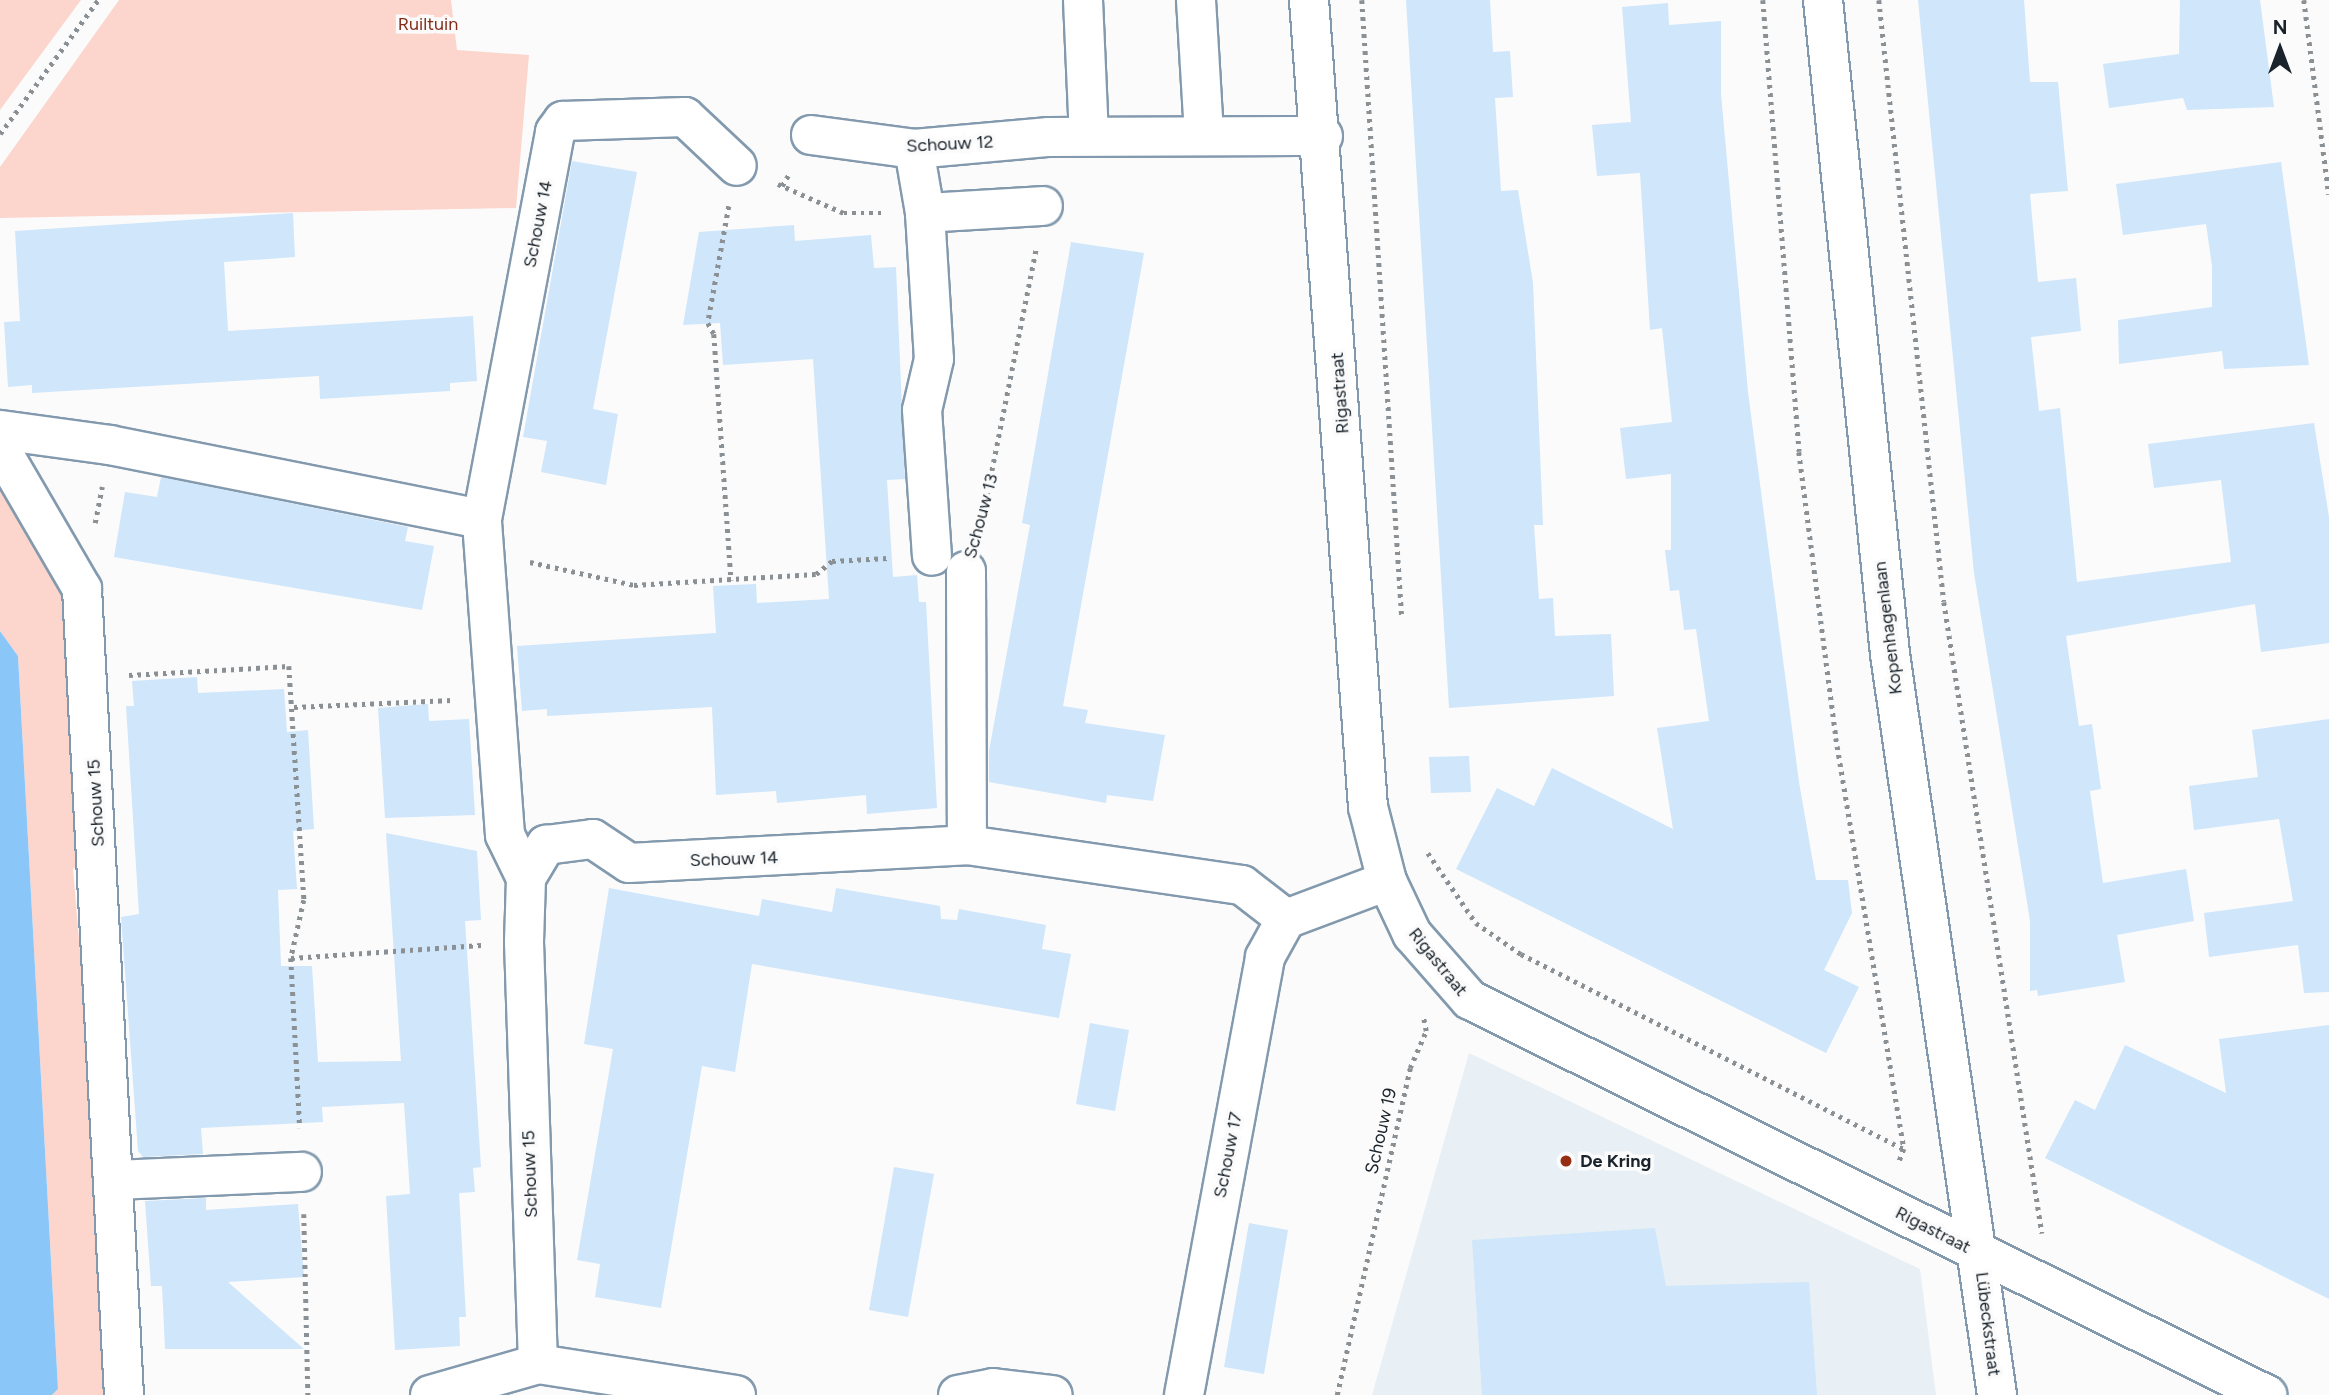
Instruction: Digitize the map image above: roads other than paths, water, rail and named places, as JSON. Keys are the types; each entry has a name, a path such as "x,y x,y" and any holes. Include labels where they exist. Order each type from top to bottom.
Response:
{"street":[{"path":"1083,0 1089,136"},
{"path":"1196,0 1204,136"},
{"name":"Rigastraat","path":"1309,0 1323,136 1368,807 1387,881 1412,934 1469,1000 2267,1395"},
{"name":"Kopenhagenlaan","path":"1823,0 1890,654 1979,1254"},
{"name":"Schouw 14","path":"524,942 526,878 505,835 484,536 555,132 563,121 685,117 737,166"},
{"name":"Schouw 12","path":"811,135 914,149 1089,136 1323,136"},
{"path":"914,149 925,213 934,359 922,410 949,563 967,845"},
{"path":"925,213 1043,206"},
{"path":"0,430 110,445 484,536"},
{"name":"Schouw 15","path":"0,448 82,589 117,1180 124,1395"},
{"name":"Schouw 14","path":"526,878 546,845 593,839 629,863 967,845 1242,885 1286,919"},
{"path":"1286,919 1387,881"},
{"name":"Schouw 17","path":"1184,1395 1265,957 1286,919"},
{"name":"Schouw 15","path":"524,942 538,1364"},
{"path":"117,1180 302,1172"},
{"name":"Lübeckstraat","path":"1979,1254 1997,1395"},
{"path":"430,1395 538,1364 736,1395"},
{"path":"958,1395 993,1388 1053,1395"}],"water":[{"path":"0,631 18,656 58,1389 52,1395 0,1395"}],"place":[{"name":"De Kring","path":"1566,1161"}],"park label":[{"name":"Ruiltuin","path":"428,24"}]}
